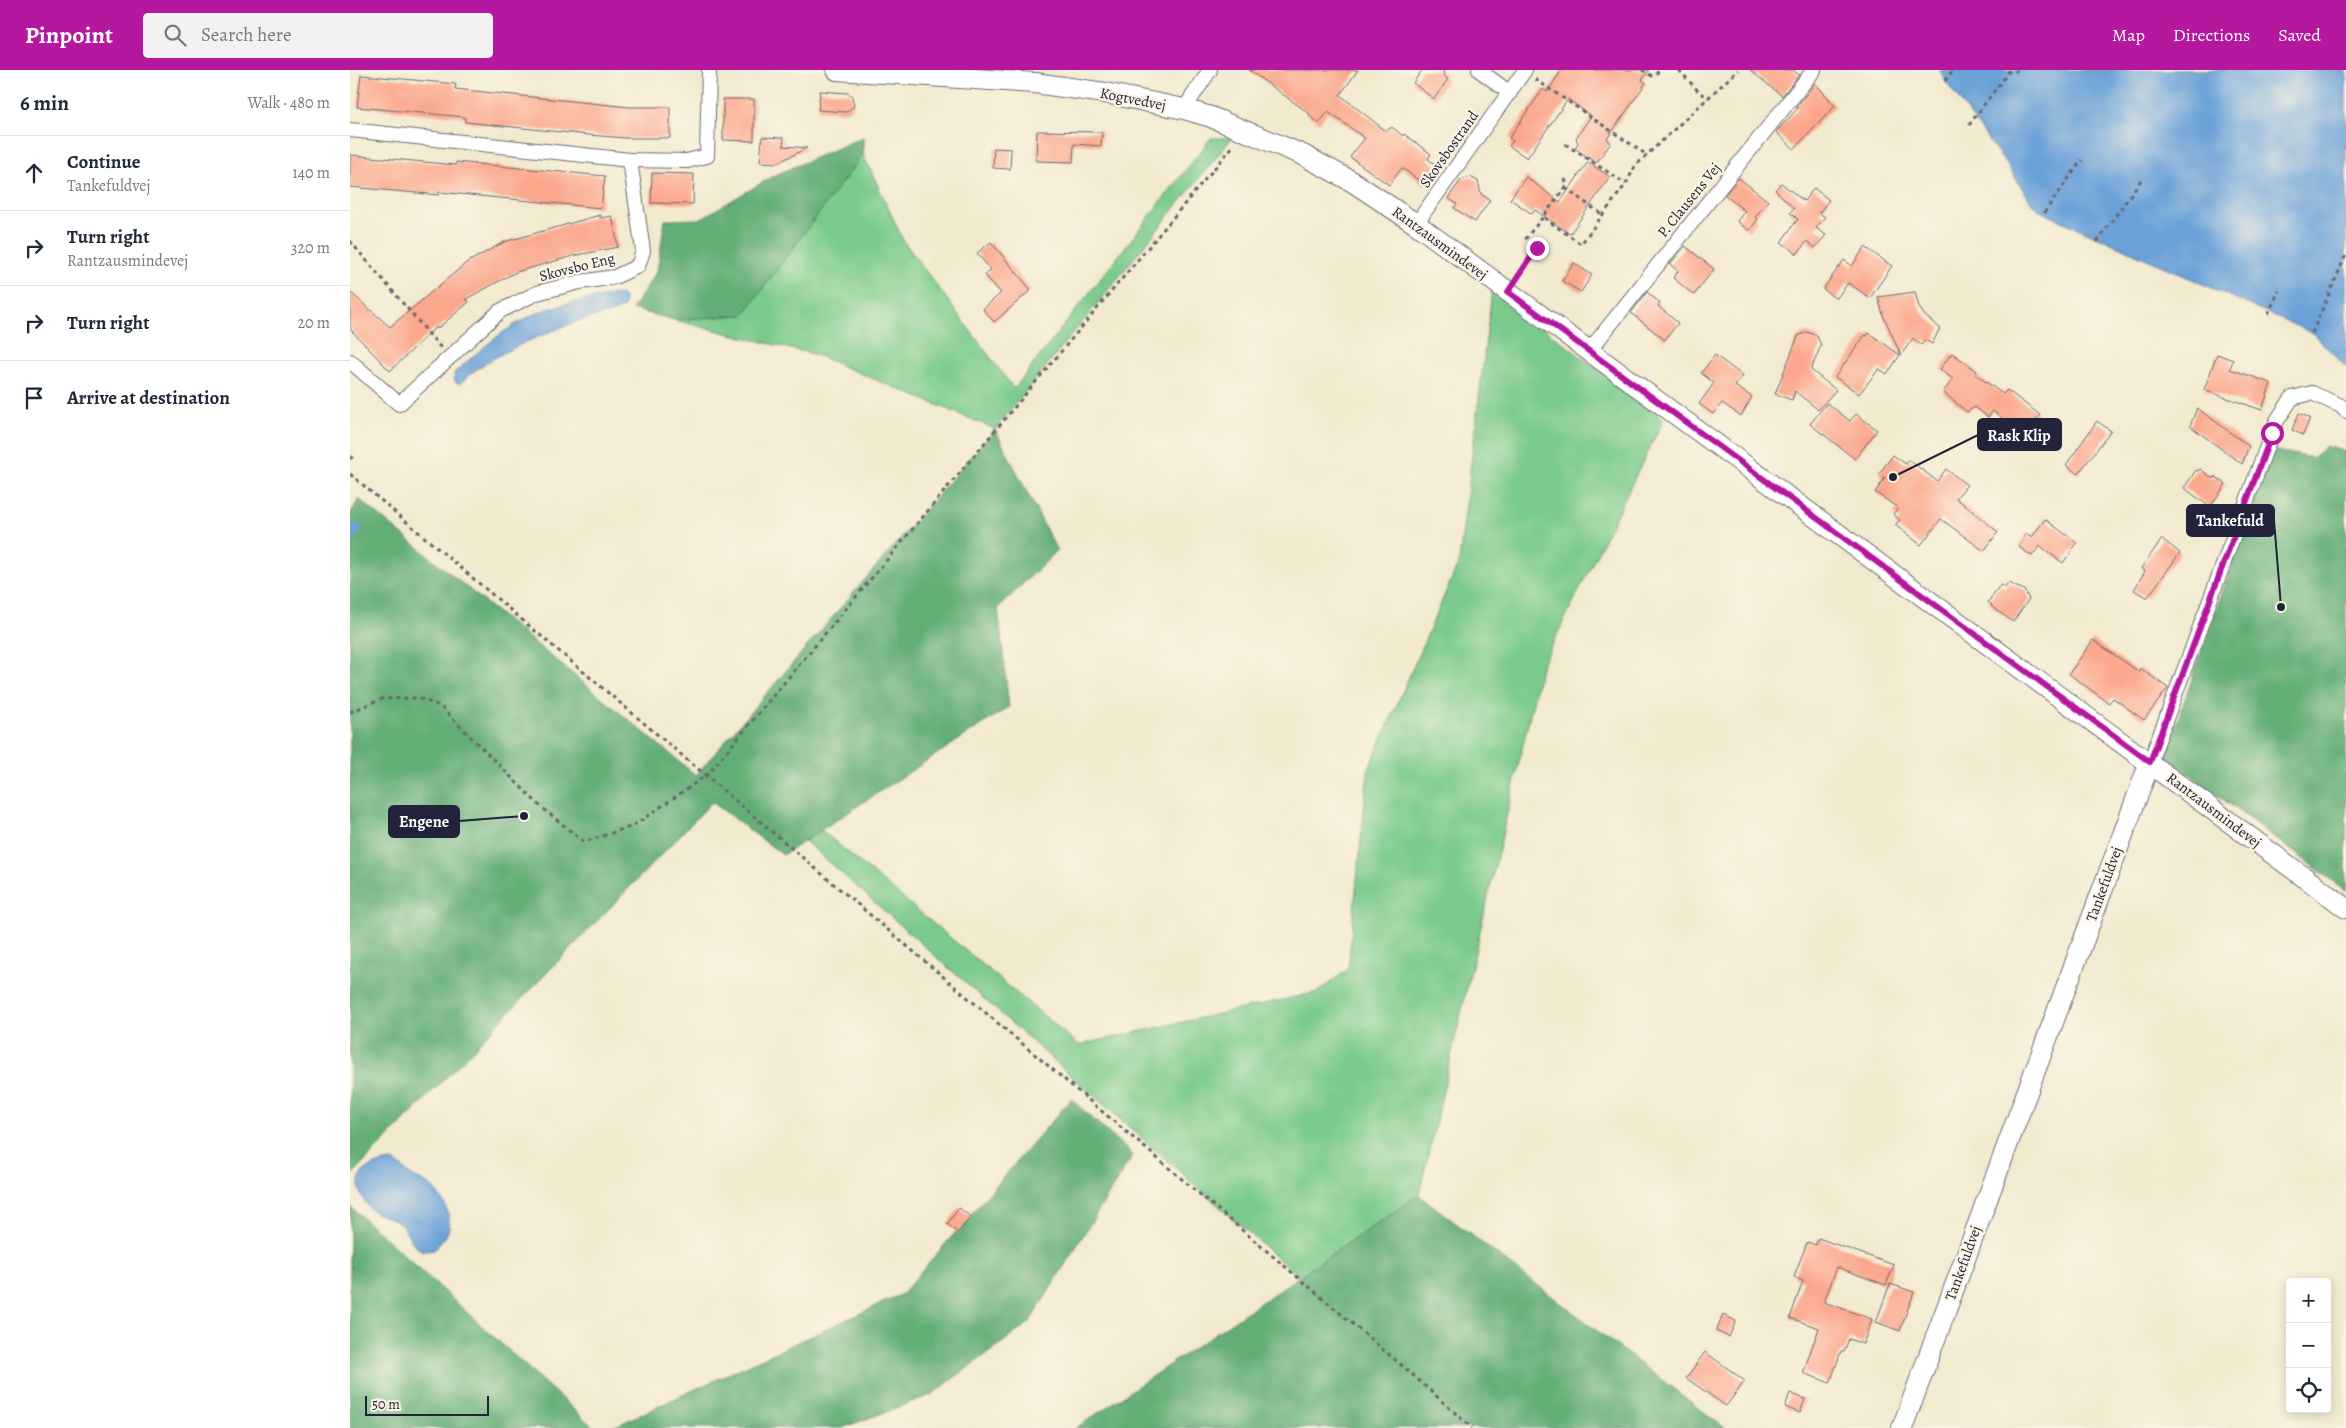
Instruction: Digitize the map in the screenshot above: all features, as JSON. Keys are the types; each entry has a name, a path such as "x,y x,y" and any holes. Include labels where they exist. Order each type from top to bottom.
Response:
{"street":[{"path":"350,130 630,160 687,161 707,156 709,70"},
{"name":"Kogtvedvej","path":"837,70 924,72 1044,84 1105,93 1211,117 1245,132"},
{"path":"1184,110 1210,70"},
{"path":"1479,70 1510,93"},
{"name":"P. Clausens Vej","path":"1589,351 1814,70"},
{"name":"Skovsbostrand","path":"1416,224 1524,71"},
{"name":"Rantzausmindevej","path":"1245,132 1303,155 1353,182 1416,224 2346,908"},
{"name":"Skovsbo Eng","path":"350,361 399,404 500,311 538,293 572,284 615,277 638,266 643,251 630,160"},
{"name":"Tankefuldvej","path":"1902,1428 2276,422 2292,398 2312,393 2341,406 2346,411"}],"path":[{"path":"1642,70 1652,76 1661,70"},
{"path":"1679,70 1699,92 1708,98"},
{"path":"1543,217 1582,244 1626,184 1635,166 1738,70"},
{"path":"1946,81 1953,70"},
{"path":"1969,125 2010,70"},
{"path":"1524,71 1647,155"},
{"path":"350,712 382,699 418,698 440,706 539,805 584,842 632,826 707,775 1245,132"},
{"path":"1565,144 1626,184"},
{"path":"2044,213 2082,160"},
{"path":"2097,242 2143,177"},
{"path":"1508,292 1537,248 1526,238 1567,185 1565,179"},
{"path":"1565,188 1603,215"},
{"path":"350,241 449,358"},
{"path":"2312,333 2346,255"},
{"path":"2268,314 2279,291"},
{"path":"350,460 354,455"},
{"path":"350,474 1406,1368 1472,1428"}],"green space":[{"path":"863,137 863,154 743,315 674,320 632,309 657,271 665,220 700,219 775,175"},
{"path":"1211,138 1232,138 995,429 816,355 674,320 743,315 863,154 904,242 1014,389"},
{"path":"1492,290 1664,419 1541,667 1419,1195 1299,1277 805,841 821,830 1079,1045 1318,992 1348,969 1368,771 1459,562"},
{"path":"995,429 1057,551 998,608 1009,707 783,855 712,802 350,1177 350,514 359,499 696,775"},
{"path":"2325,446 2346,452 2346,891 2165,756 2272,450 2313,458"},
{"path":"1071,1099 1133,1155 1029,1323 931,1395 842,1428 611,1428 902,1294"},
{"path":"1419,1195 1725,1428 1076,1428"},
{"path":"350,1206 594,1428 350,1428"}],"water":[{"path":"1940,70 2346,70 2346,367 2312,333 2044,213 2033,205 2007,165 1945,81"},
{"path":"614,294 623,296 625,302 624,307 619,310 579,321 533,339 484,364 460,384 455,382 454,373 492,340 524,319 554,307"},
{"path":"390,1161 397,1163 409,1174 431,1187 445,1204 449,1218 448,1231 444,1239 434,1250 421,1250 413,1244 401,1224 373,1211 362,1197 359,1186 361,1175 370,1167"}],"building":[{"path":"1249,70 1358,70 1340,95 1386,131 1392,127 1403,136 1404,134 1431,154 1428,159 1438,167 1425,185 1402,168 1389,185 1350,157 1365,138 1328,112 1319,123 1309,116 1310,114"},
{"path":"1422,70 1443,70 1444,76 1448,79 1434,99 1413,83"},
{"path":"1562,70 1649,70 1642,80 1646,83 1607,139 1611,143 1596,163 1575,148 1578,143 1576,138 1591,116 1568,99 1527,158 1509,146 1513,141 1509,138 1543,89 1547,92"},
{"path":"1750,70 1793,70 1799,75 1782,96"},
{"path":"361,75 456,84 455,89 629,107 670,107 670,138 625,138 589,135 465,122 465,117 357,107"},
{"path":"1815,83 1835,106 1794,149 1776,132 1798,108 1796,107"},
{"path":"820,91 848,93 852,96 854,106 846,112 818,110"},
{"path":"723,99 754,99 754,141 723,140"},
{"path":"1037,131 1102,132 1101,146 1074,144 1073,162 1036,161"},
{"path":"762,137 784,138 783,146 807,148 777,163 760,162"},
{"path":"994,148 1011,149 1010,169 993,168"},
{"path":"350,155 456,165 456,162 605,176 601,208 439,192 439,195 350,187"},
{"path":"1588,162 1610,177 1570,234 1535,210 1532,214 1510,199 1526,177 1560,202"},
{"path":"652,173 694,174 693,204 651,203"},
{"path":"1470,177 1478,181 1481,194 1490,200 1475,222 1454,208 1457,204 1448,198 1461,180"},
{"path":"1739,178 1768,201 1755,217 1758,219 1749,231 1737,221 1745,211 1725,195"},
{"path":"1781,183 1804,201 1814,188 1829,200 1819,213 1825,217 1816,228 1826,235 1815,248 1807,241 1797,254 1781,242 1798,219 1790,213 1794,208 1775,190"},
{"path":"600,215 600,218 612,216 618,247 573,256 516,272 466,299 469,302 437,329 436,327 390,371 350,329 350,292 390,327 466,263 504,242"},
{"path":"991,242 1031,290 994,322 983,309 1001,293 985,275 991,270 977,253"},
{"path":"1685,246 1714,269 1694,295 1673,278 1678,271 1670,264"},
{"path":"1865,247 1892,266 1870,298 1848,283 1836,299 1823,289 1844,260 1852,266"},
{"path":"1574,263 1592,275 1581,292 1562,281"},
{"path":"1647,292 1660,303 1658,306 1678,323 1665,340 1631,313"},
{"path":"1915,292 1919,307 1925,316 1940,328 1932,344 1925,340 1921,345 1913,338 1901,355 1883,315 1878,297"},
{"path":"1807,332 1817,336 1821,345 1811,370 1836,390 1818,410 1795,391 1792,400 1775,394 1798,336"},
{"path":"1869,333 1900,355 1887,374 1879,369 1859,394 1835,377 1865,335 1867,336"},
{"path":"1952,353 1977,371 1975,374 2003,394 2007,390 2040,415 2024,435 1993,411 1988,417 1975,407 1967,412 1943,392 1953,379 1940,369"},
{"path":"2217,354 2233,360 2230,369 2271,383 2262,410 2204,390"},
{"path":"1715,355 1743,376 1735,386 1752,397 1741,416 1722,403 1713,414 1699,404 1714,383 1701,373"},
{"path":"1827,403 1850,421 1856,414 1877,430 1855,459 1810,424"},
{"path":"2197,408 2249,446 2242,464 2190,426"},
{"path":"2299,413 2310,418 2303,435 2292,430"},
{"path":"2097,421 2111,431 2078,474 2066,465"},
{"path":"1893,455 1906,464 1909,460 1937,481 1946,469 1967,485 1956,498 1998,532 1984,551 1941,519 1921,545 1895,525 1900,520 1893,514 1898,508 1875,492 1885,478 1879,474"},
{"path":"2200,469 2214,479 2215,476 2226,484 2210,507 2184,488 2196,470"},
{"path":"2045,519 2077,543 2063,563 2040,546 2032,556 2019,547 2026,533 2032,537"},
{"path":"2162,539 2180,553 2147,598 2134,590 2145,571 2141,568"},
{"path":"2008,583 2024,590 2029,599 2013,622 1988,602 2001,585 2005,588"},
{"path":"2093,640 2139,672 2140,668 2168,688 2144,720 2113,698 2109,703 2069,674"},
{"path":"959,1208 971,1217 958,1233 947,1224"},
{"path":"1818,1238 1894,1265 1886,1285 1837,1267 1824,1302 1872,1319 1863,1344 1849,1339 1844,1352 1841,1351 1830,1383 1803,1373 1819,1328 1790,1318 1803,1281 1794,1277 1807,1242 1816,1245"},
{"path":"1890,1284 1914,1292 1900,1331 1876,1322"},
{"path":"1723,1315 1736,1321 1729,1337 1716,1331"},
{"path":"1705,1352 1745,1381 1726,1406 1686,1378"},
{"path":"1790,1393 1805,1399 1800,1413 1785,1407"}],"waterway":[{"path":"350,525 360,528 350,542"}],"place":[{"name":"Rask Klip","path":"1893,477"},
{"name":"Tankefuld","path":"2281,607"},
{"name":"Engene","path":"524,816"}],"route":[{"path":"1537,248 1508,292 2027,674 2150,762 2272,433"}]}
